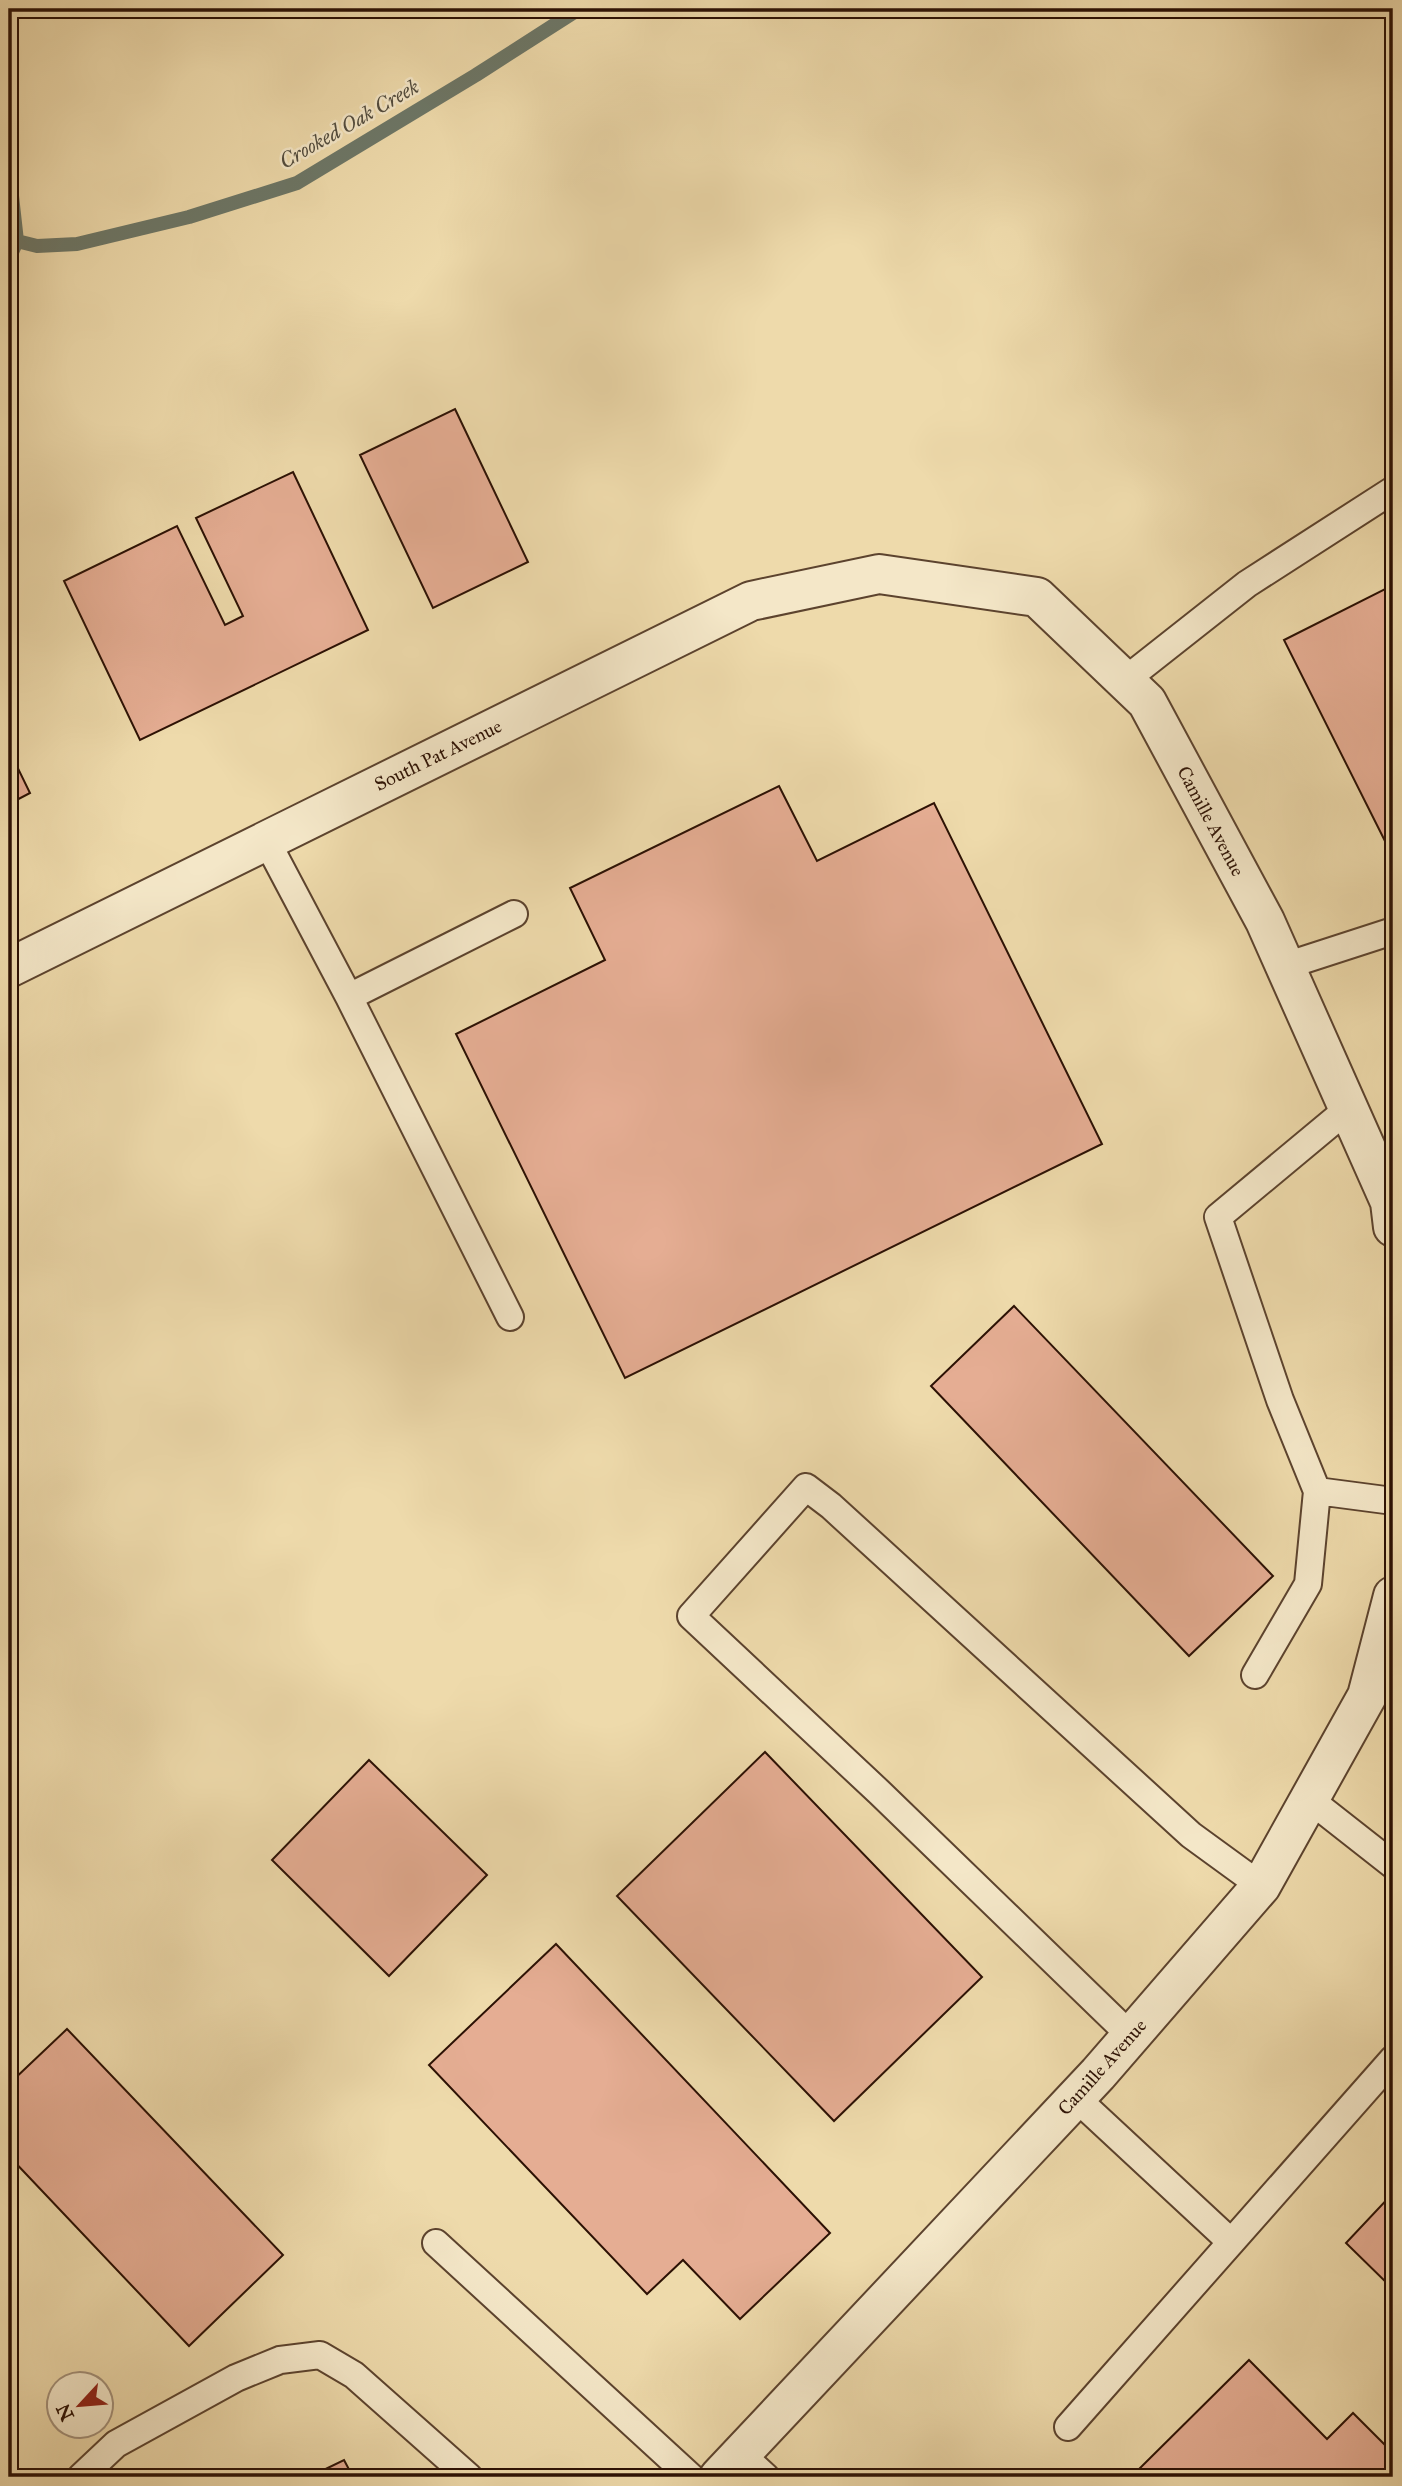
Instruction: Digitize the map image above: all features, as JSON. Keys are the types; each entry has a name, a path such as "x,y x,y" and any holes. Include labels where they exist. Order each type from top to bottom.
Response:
{"street":[{"name":"Camille Avenue","path":"879,574 1037,597 1147,702 1265,921 1390,1202 1393,1227"},
{"name":"South Pat Avenue","path":"9,968 751,600 879,574"},
{"name":"Camille Avenue","path":"742,2469 1076,2098 1261,1886 1367,1696 1393,1596"}],"lane":[{"path":"1124,681 1247,584 1393,490"},
{"path":"266,840 349,997 510,1317"},
{"path":"349,997 514,914"},
{"path":"1285,966 1393,931"},
{"path":"1255,1675 1308,1584 1317,1491 1280,1400 1218,1217 1349,1108"},
{"path":"1131,2036 880,1793 691,1616 806,1487 831,1506 1191,1835 1261,1886"},
{"path":"1317,1491 1393,1502"},
{"path":"1309,1800 1393,1865"},
{"path":"1068,2427 1393,2059"},
{"path":"1076,2098 1231,2242"},
{"path":"436,2243 691,2477"},
{"path":"81,2477 116,2444 236,2378 280,2360 320,2355 354,2375 469,2477"}],"building":[{"path":"455,409 528,562 433,608 360,455"},
{"path":"293,472 368,630 140,740 64,581 177,526 225,625 243,616 196,518"},
{"path":"1393,585 1393,857 1284,640"},
{"path":"9,750 30,793 9,804"},
{"path":"779,786 817,861 934,803 1102,1144 625,1378 456,1034 605,960 570,888"},
{"path":"1014,1306 1273,1576 1189,1656 931,1386"},
{"path":"765,1752 982,1977 834,2121 617,1896"},
{"path":"369,1760 487,1875 389,1976 272,1860"},
{"path":"556,1944 830,2233 740,2319 683,2260 647,2294 429,2065"},
{"path":"67,2029 283,2255 189,2346 9,2156 9,2084"},
{"path":"1393,2193 1393,2289 1346,2243"},
{"path":"1249,2360 1327,2439 1353,2413 1393,2453 1393,2477 1131,2477"},
{"path":"344,2460 353,2477 309,2477"}],"waterway":[{"name":"Crooked Oak Creek","path":"17,241 37,246 77,244 189,217 297,183 579,9"},
{"path":"9,45 9,50"},
{"path":"9,169 17,241 9,259"}]}
